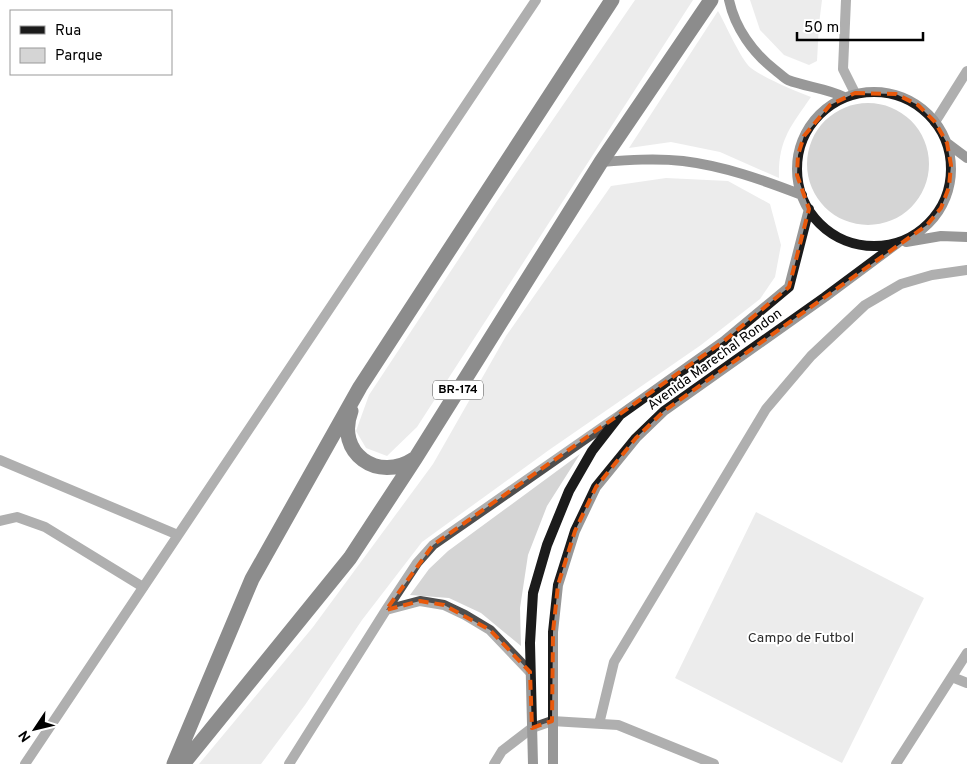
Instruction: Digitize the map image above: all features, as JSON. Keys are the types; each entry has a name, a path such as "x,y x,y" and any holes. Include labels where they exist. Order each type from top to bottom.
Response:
{"highway":[{"path":"174,764 252,579 360,386 612,0"},
{"name":"BR-174","path":"183,764 350,558 415,459 601,162 711,0"},
{"path":"360,386 348,418 349,441 354,451 362,460 372,466 383,469 406,465 415,459"}],"main road":[{"path":"729,0 731,10 744,37 763,61 787,79 831,90 844,97"},
{"path":"901,242 927,225 941,208 949,187 951,165 947,143 935,122 918,105 896,94 855,94 844,97 830,105 815,119 804,136 798,155 798,175 802,195 809,209 826,228 848,241 874,246 901,242 941,236 967,237"},
{"path":"947,143 967,158"},
{"path":"601,162 642,159 690,162 722,167 761,179 802,195"},
{"name":"Avenida Marechal Rondon","path":"533,764 530,643 533,593 547,545 569,491 592,451 620,415 724,340 789,287 809,209"},
{"name":"Avenida Marechal Rondon","path":"553,764 553,632 558,585 575,531 596,487 636,438 664,411 901,242"}],"street":[{"path":"25,764 536,0"},
{"path":"846,0 843,69 855,94"},
{"path":"935,122 967,71"},
{"path":"599,724 614,662 766,409 811,356 865,305 901,284 932,275 967,270"},
{"path":"290,764 386,610 417,563 433,545 620,415"},
{"path":"0,460 178,535"},
{"path":"0,521 17,517 45,527 143,586"},
{"path":"386,610 420,601 444,605 490,630 530,672"},
{"path":"896,764 967,653"},
{"path":"952,677 967,683"},
{"path":"494,764 502,750 532,728 552,721 618,725 714,764"}],"highlighted area":[{"path":"855,93 896,94 918,105 935,122 947,143 951,165 949,187 941,208 927,225 664,411 636,438 596,487 575,531 558,585 553,632 552,721 532,728 530,672 490,630 444,605 420,601 386,610 433,545 724,341 789,287 809,209 797,175 798,155 804,136 830,105"}],"green space":[{"path":"635,0 693,0 417,427 387,456 366,448 356,431 369,395 497,201"},
{"path":"750,0 822,0 817,61 809,65 784,55 760,30"},
{"path":"718,11 738,50 751,68 771,80 811,97 792,125 783,143 779,178 720,152 671,142 629,148"},
{"path":"868,103 880,104 891,108 911,121 924,141 928,152 928,176 924,187 911,207 891,220 880,224 868,225 856,224 845,220 825,207 812,187 808,176 807,164 808,152 812,141 825,121 845,108 856,104"},
{"path":"666,178 728,181 770,204 781,245 775,277 760,299 701,345 549,450 422,542 362,620 305,705 261,764 199,764 313,627 433,464 506,336 611,186"},
{"path":"580,454 547,506 528,555 520,608 521,646 481,613 449,598 410,595 429,569 448,551"},
{"name":"Campo de Futbol","path":"756,512 924,598 842,763 675,678"}]}
